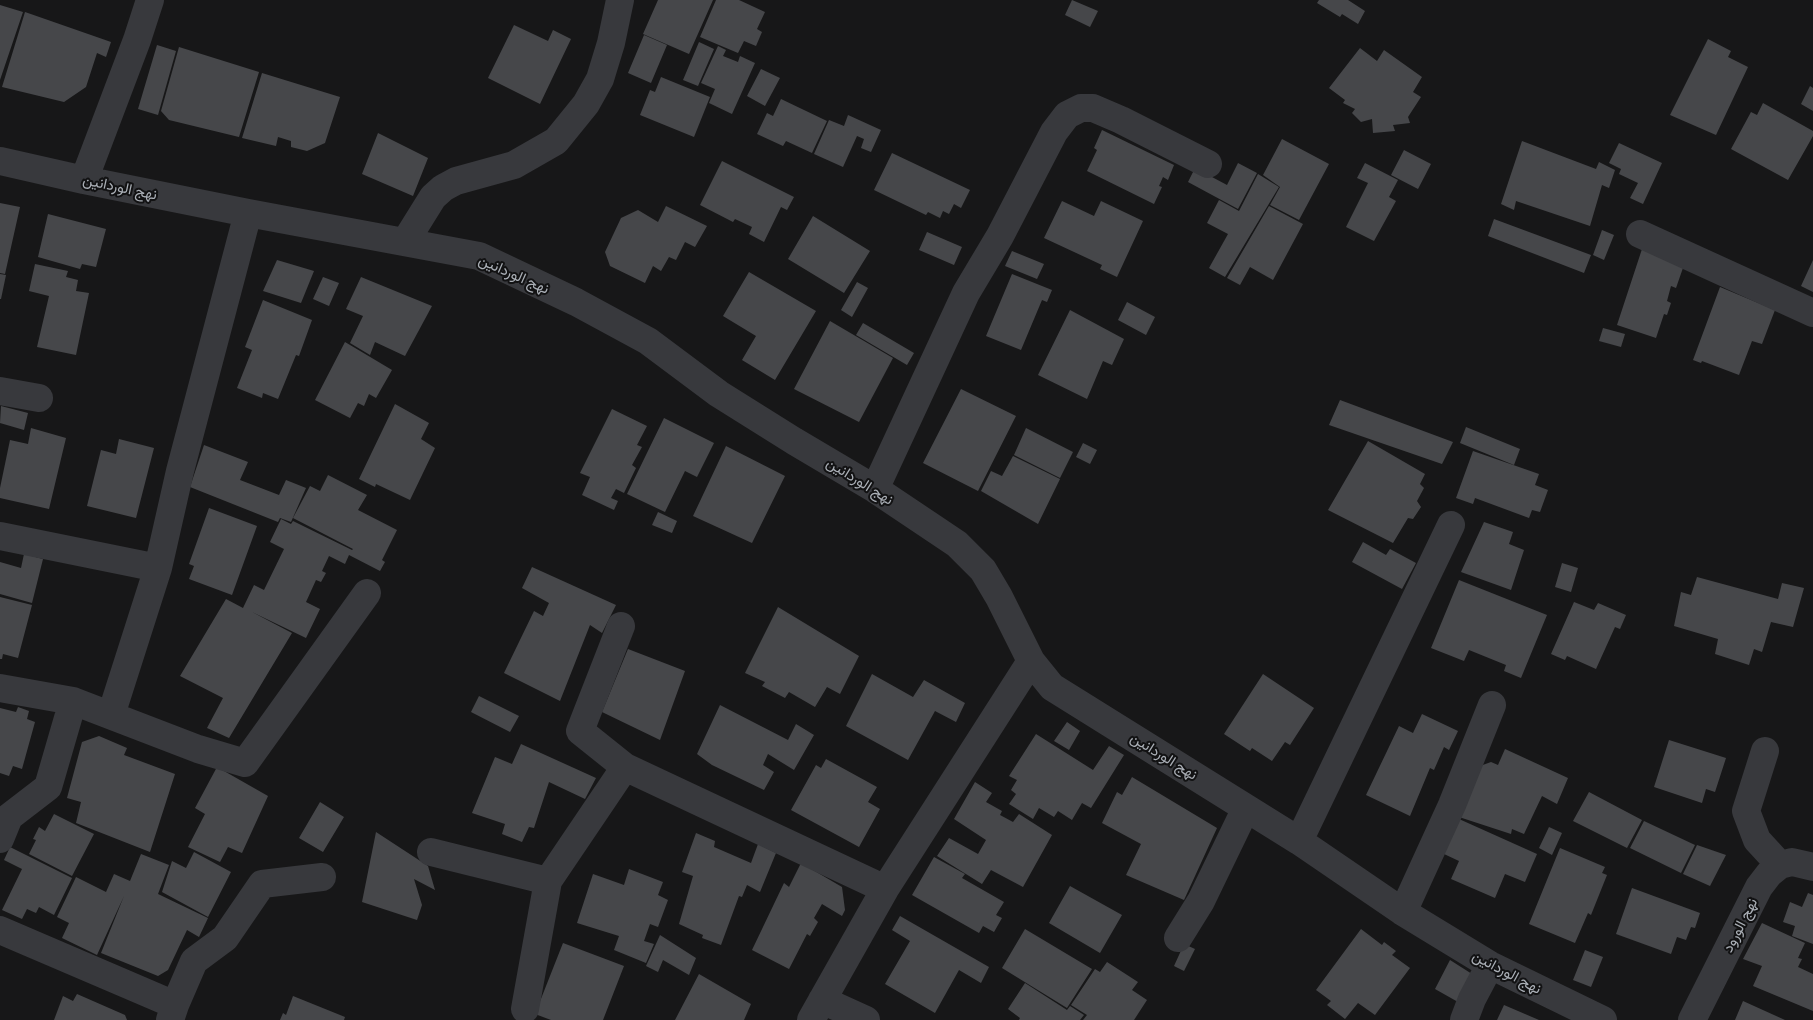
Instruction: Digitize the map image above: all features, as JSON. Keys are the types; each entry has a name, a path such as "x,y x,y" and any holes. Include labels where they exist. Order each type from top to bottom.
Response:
{"street":[{"path":"84,180 137,40 150,0"},
{"path":"404,242 433,197 444,188 456,181 514,165 556,141 586,104 600,80 611,43 620,0"},
{"path":"875,489 966,294 1000,236 1054,132 1068,115 1081,108 1093,108 1208,164"},
{"name":"نهج الوردانين","path":"0,161 248,213 479,256 576,302 648,341 719,394 875,489 957,544 983,570 999,597 1031,661 1052,687 1299,841 1403,912 1490,965 1603,1020"},
{"path":"111,715 158,568 180,471 248,213"},
{"path":"1640,234 1813,313"},
{"path":"0,391 39,398"},
{"path":"1299,841 1451,525"},
{"path":"0,536 158,568"},
{"path":"0,688 73,701 198,749 245,762 367,593"},
{"path":"621,626 580,731 624,766 885,889"},
{"path":"866,1020 817,1010 885,889 1031,661"},
{"path":"0,840 9,816 48,787 73,701"},
{"path":"1403,912 1452,805 1492,705"},
{"path":"1765,751 1746,811 1758,840 1780,866 1792,862 1813,867"},
{"path":"525,1009 548,881 624,766"},
{"path":"1178,938 1201,901 1246,808"},
{"path":"431,852 548,881"},
{"name":"نهج الورود","path":"1692,1020 1759,886 1769,874 1780,866"},
{"path":"0,930 172,1012 194,961 225,938 262,884 322,877"},
{"path":"1464,1020 1472,999 1490,965"}],"building":[{"path":"658,0 713,0 689,54 643,34"},
{"path":"716,0 739,0 765,12 757,29 762,32 756,46 744,41 738,53 700,37"},
{"path":"1072,0 1098,11 1090,27 1065,15"},
{"path":"1319,0 1348,0 1365,11 1358,24 1342,14 1340,17 1317,3"},
{"path":"0,5 23,12 0,80"},
{"path":"25,12 111,42 106,57 97,53 86,87 64,102 2,87"},
{"path":"514,25 548,41 553,30 571,39 540,104 488,78"},
{"path":"644,35 667,45 651,83 628,73"},
{"path":"1708,39 1731,51 1728,57 1748,67 1716,135 1670,115"},
{"path":"699,42 714,49 698,86 683,80"},
{"path":"157,45 176,51 158,115 138,109"},
{"path":"718,46 726,50 723,56 738,62 740,56 755,63 732,114 709,103 715,89 701,83"},
{"path":"179,47 259,72 239,137 169,120 161,111"},
{"path":"1360,48 1377,61 1384,50 1422,77 1413,92 1421,97 1408,117 1410,123 1393,125 1395,131 1373,133 1372,119 1361,122 1352,113 1355,109 1343,103 1345,100 1329,88"},
{"path":"761,69 780,78 765,106 747,96"},
{"path":"262,73 340,97 325,143 307,151 291,147 291,141 278,137 276,146 242,138"},
{"path":"661,77 710,97 694,137 640,115 650,90 655,92"},
{"path":"1810,86 1813,88 1813,111 1801,104"},
{"path":"781,99 827,121 812,153 786,141 783,146 757,134 767,113 773,116"},
{"path":"1763,103 1813,131 1813,136 1788,180 1731,149 1751,112 1757,115"},
{"path":"848,115 881,130 871,152 861,148 864,139 857,136 843,167 814,154 829,120 844,126"},
{"path":"1102,130 1174,165 1168,180 1163,177 1159,186 1162,187 1154,204 1087,171 1097,150 1094,148"},
{"path":"378,133 428,158 413,196 362,174"},
{"path":"1282,139 1329,164 1299,220 1270,205 1280,187 1263,175"},
{"path":"1522,141 1596,169 1599,162 1615,170 1609,188 1602,185 1590,226 1516,201 1514,210 1501,204"},
{"path":"1619,143 1662,163 1643,204 1630,198 1638,183 1619,174 1621,169 1609,163"},
{"path":"1404,150 1431,164 1418,189 1391,175"},
{"path":"892,153 970,190 961,208 954,204 949,214 943,211 940,218 928,212 926,215 874,190"},
{"path":"722,161 794,197 787,210 781,207 764,242 749,234 752,227 735,219 733,222 700,205"},
{"path":"1238,163 1257,173 1238,209 1188,182 1195,168 1227,185"},
{"path":"1365,163 1398,180 1389,197 1396,201 1374,241 1346,227 1368,183 1357,178"},
{"path":"1258,174 1279,187 1225,277 1209,268 1228,234 1207,223 1219,200 1239,211"},
{"path":"1062,201 1094,216 1101,201 1143,221 1117,277 1100,269 1102,265 1044,238"},
{"path":"0,203 20,207 5,274 0,273"},
{"path":"666,206 707,226 695,247 685,242 676,260 669,257 661,271 653,266 645,283 610,266 605,252 621,218 638,210 658,222"},
{"path":"1269,206 1303,224 1273,280 1250,267 1240,285 1227,278"},
{"path":"48,214 106,229 96,267 82,264 80,269 38,257"},
{"path":"813,216 870,251 844,293 788,259"},
{"path":"1494,219 1591,255 1584,273 1488,236"},
{"path":"1602,230 1614,235 1604,260 1593,255"},
{"path":"927,232 962,247 954,265 919,250"},
{"path":"1642,249 1684,265 1676,288 1671,286 1667,301 1671,303 1667,315 1664,314 1656,338 1617,325"},
{"path":"1012,251 1044,264 1037,279 1005,266"},
{"path":"277,260 314,271 301,303 263,291"},
{"path":"1813,260 1813,292 1801,286"},
{"path":"35,264 68,271 66,277 78,280 76,291 89,293 76,355 37,347 49,296 29,291"},
{"path":"749,272 816,311 775,380 742,360 756,336 723,316"},
{"path":"0,274 6,275 1,299 0,299"},
{"path":"1012,274 1052,290 1047,302 1042,300 1021,350 986,336"},
{"path":"323,277 339,283 329,306 313,299"},
{"path":"361,277 432,306 405,356 375,342 370,355 350,343 363,316 346,309"},
{"path":"857,282 868,288 852,317 841,310"},
{"path":"1720,287 1775,310 1762,344 1752,341 1739,375 1702,361 1701,363 1693,360"},
{"path":"263,300 312,320 299,356 296,355 278,399 263,393 262,398 237,388 252,350 245,347"},
{"path":"1127,302 1155,317 1146,335 1118,320"},
{"path":"1070,310 1124,339 1112,365 1103,361 1087,399 1038,375"},
{"path":"830,321 893,358 859,422 794,389"},
{"path":"863,323 914,353 907,365 856,335"},
{"path":"1603,328 1625,334 1621,347 1599,341"},
{"path":"345,342 392,370 376,398 369,394 364,406 358,403 350,418 315,400"},
{"path":"961,389 1016,416 978,491 923,463"},
{"path":"1340,400 1453,442 1442,464 1329,425"},
{"path":"395,404 429,423 421,439 435,448 410,500 376,484 375,487 359,479"},
{"path":"1,406 28,413 24,430 0,423"},
{"path":"612,409 647,426 637,445 642,447 632,465 636,468 624,493 616,489 611,498 618,501 614,510 582,495 590,477 580,473"},
{"path":"664,418 714,443 697,477 685,471 665,512 627,494"},
{"path":"1466,427 1520,449 1514,465 1460,443"},
{"path":"31,428 66,438 49,509 0,498 0,488 10,440 28,444"},
{"path":"1026,428 1073,452 1060,478 1014,455"},
{"path":"119,439 154,448 136,518 87,506 101,450 116,454"},
{"path":"1368,441 1425,474 1420,484 1424,488 1417,501 1421,507 1413,519 1408,518 1393,543 1328,510"},
{"path":"1083,443 1097,450 1090,464 1076,457"},
{"path":"204,445 248,462 240,480 279,495 286,480 306,488 291,522 280,518 278,522 190,487"},
{"path":"726,446 785,476 752,543 693,516"},
{"path":"1473,451 1539,474 1535,485 1548,490 1540,512 1532,510 1529,518 1475,498 1473,504 1456,498"},
{"path":"1013,456 1060,479 1038,524 981,491 991,471 1002,476"},
{"path":"328,475 367,495 358,510 397,530 382,560 385,562 380,571 349,555 345,564 329,556 322,571 326,573 321,582 316,580 306,602 320,609 306,638 252,612 292,633 229,738 207,728 223,698 180,676 226,599 243,608 254,585 264,590 284,549 270,542 281,519 291,524 293,521 353,549 293,518 310,486 320,491"},
{"path":"209,508 257,526 232,595 189,579 194,566 189,564"},
{"path":"658,512 677,521 672,533 652,525"},
{"path":"1484,522 1513,532 1509,544 1524,550 1511,590 1461,572"},
{"path":"1363,542 1386,555 1390,549 1416,563 1402,589 1352,562"},
{"path":"24,554 43,559 32,603 0,594 0,562 21,568"},
{"path":"1562,563 1578,568 1571,592 1555,587"},
{"path":"532,567 616,605 602,633 590,625 560,701 504,673 534,611 543,616 549,603 522,588"},
{"path":"1697,577 1778,599 1782,583 1804,588 1793,627 1771,622 1762,652 1754,649 1749,665 1715,654 1718,639 1674,626 1681,592 1691,595"},
{"path":"1459,580 1547,615 1521,678 1504,671 1506,665 1469,650 1464,661 1431,648"},
{"path":"0,597 32,605 18,658 3,654 2,659 0,659"},
{"path":"1574,602 1594,610 1598,603 1626,615 1620,629 1615,627 1596,669 1567,656 1565,660 1551,654"},
{"path":"778,607 859,656 840,694 827,687 815,707 789,692 785,698 762,686 765,682 745,673"},
{"path":"628,649 685,671 660,740 602,712"},
{"path":"872,674 913,697 924,680 965,703 956,722 935,711 908,760 846,726"},
{"path":"1263,674 1314,708 1290,745 1285,742 1272,761 1252,748 1250,751 1224,734"},
{"path":"479,696 519,716 510,732 471,712"},
{"path":"720,705 788,740 796,724 814,735 794,770 768,754 763,765 774,772 764,790 712,765 697,754"},
{"path":"18,707 29,711 27,719 35,722 22,769 13,766 9,776 0,773 0,708 16,712"},
{"path":"1422,714 1458,731 1449,750 1444,747 1434,770 1430,768 1410,816 1366,795 1399,726 1413,733"},
{"path":"1067,722 1080,731 1069,750 1054,741"},
{"path":"1036,734 1093,770 1109,746 1124,755 1091,808 1082,803 1072,820 1058,811 1054,817 1039,808 1033,819 1009,804 1016,794 1011,790 1017,780 1009,776"},
{"path":"99,736 127,748 124,755 175,774 150,852 76,823 81,802 67,798 82,742"},
{"path":"1669,740 1726,758 1715,792 1706,789 1702,803 1654,787"},
{"path":"521,744 596,778 585,799 549,782 534,828 529,827 522,842 502,834 505,824 472,813 495,757 512,764"},
{"path":"1505,749 1568,778 1557,804 1542,796 1524,834 1512,829 1511,834 1459,817 1480,766 1491,762 1498,765"},
{"path":"826,759 877,787 868,802 880,809 859,847 791,810 816,765 821,768"},
{"path":"217,767 268,796 242,853 228,847 220,862 188,847 205,814 195,808"},
{"path":"1132,777 1217,828 1184,900 1126,875 1141,844 1102,823 1117,792 1122,795"},
{"path":"975,782 992,793 986,802 1002,811 1000,815 1013,822 1019,814 1052,835 1023,887 991,870 982,884 937,856 949,838 978,854 986,840 954,819"},
{"path":"1589,792 1642,820 1627,848 1573,821"},
{"path":"320,802 344,817 323,852 299,838"},
{"path":"54,814 94,834 72,876 29,854 36,840 33,839 39,827 45,831"},
{"path":"1459,819 1537,854 1525,882 1505,874 1495,898 1451,879 1459,861 1444,854"},
{"path":"1644,821 1695,845 1681,873 1630,848"},
{"path":"1549,827 1562,833 1552,855 1539,848"},
{"path":"376,832 428,866 435,890 414,879 422,905 417,920 362,902"},
{"path":"696,833 715,841 714,847 751,863 758,844 776,853 760,892 747,885 742,897 739,896 721,945 702,938 703,935 679,924 693,876 682,872"},
{"path":"1697,845 1726,855 1710,886 1683,874"},
{"path":"10,847 72,878 54,915 39,907 36,913 27,909 22,919 2,910 22,869 4,860"},
{"path":"1560,848 1605,867 1602,873 1607,875 1591,915 1588,913 1575,943 1529,924"},
{"path":"194,852 231,872 208,917 162,892 172,861 186,868"},
{"path":"141,854 169,865 158,894 208,918 199,937 187,930 168,970 158,976 101,953 124,896 97,955 62,938 69,923 57,917 76,877 106,892 114,874 130,881"},
{"path":"934,857 965,874 962,878 1004,902 996,915 1002,918 994,932 983,926 979,933 912,895"},
{"path":"801,863 842,887 845,910 842,916 822,904 814,918 818,922 810,936 807,934 789,969 752,950 784,883 789,887"},
{"path":"629,869 663,882 658,895 668,900 658,927 650,924 644,941 654,944 646,963 614,950 619,936 577,923 593,874 624,885"},
{"path":"1070,886 1122,915 1100,953 1049,923"},
{"path":"1632,888 1700,913 1695,928 1691,927 1686,940 1677,937 1671,954 1616,934"},
{"path":"1808,893 1813,895 1813,944 1792,936 1795,926 1783,922 1790,902 1802,907"},
{"path":"900,916 989,967 981,983 959,970 935,1013 885,984 910,941 892,930"},
{"path":"1762,923 1805,943 1798,958 1802,959 1798,967 1813,974 1813,1011 1753,986 1762,966 1743,959"},
{"path":"1025,929 1092,969 1067,1008 1002,968"},
{"path":"1361,929 1382,945 1384,942 1396,951 1392,955 1410,968 1375,1015 1358,1003 1345,1019 1327,1005 1331,1001 1316,990"},
{"path":"660,935 696,958 689,975 663,960 658,972 646,966"},
{"path":"563,943 624,966 603,1020 551,1020 535,1014"},
{"path":"1184,944 1195,949 1184,971 1174,966"},
{"path":"1585,950 1603,957 1591,987 1573,980"},
{"path":"1450,960 1472,974 1458,1002 1435,989"},
{"path":"1107,962 1138,982 1132,990 1147,1000 1134,1020 1083,1020 1087,1015 1071,1005 1095,969 1100,972"},
{"path":"699,974 751,1004 744,1020 675,1020"},
{"path":"1025,983 1067,1010 1070,1006 1084,1015 1080,1020 1019,1020 1020,1018 1008,1009"},
{"path":"77,994 125,1015 127,1020 54,1020 63,996 73,1001"},
{"path":"293,996 345,1017 344,1020 280,1020 283,1013 286,1015"},
{"path":"1743,1001 1785,1020 1735,1020"},
{"path":"1504,1005 1539,1020 1497,1020"}]}
